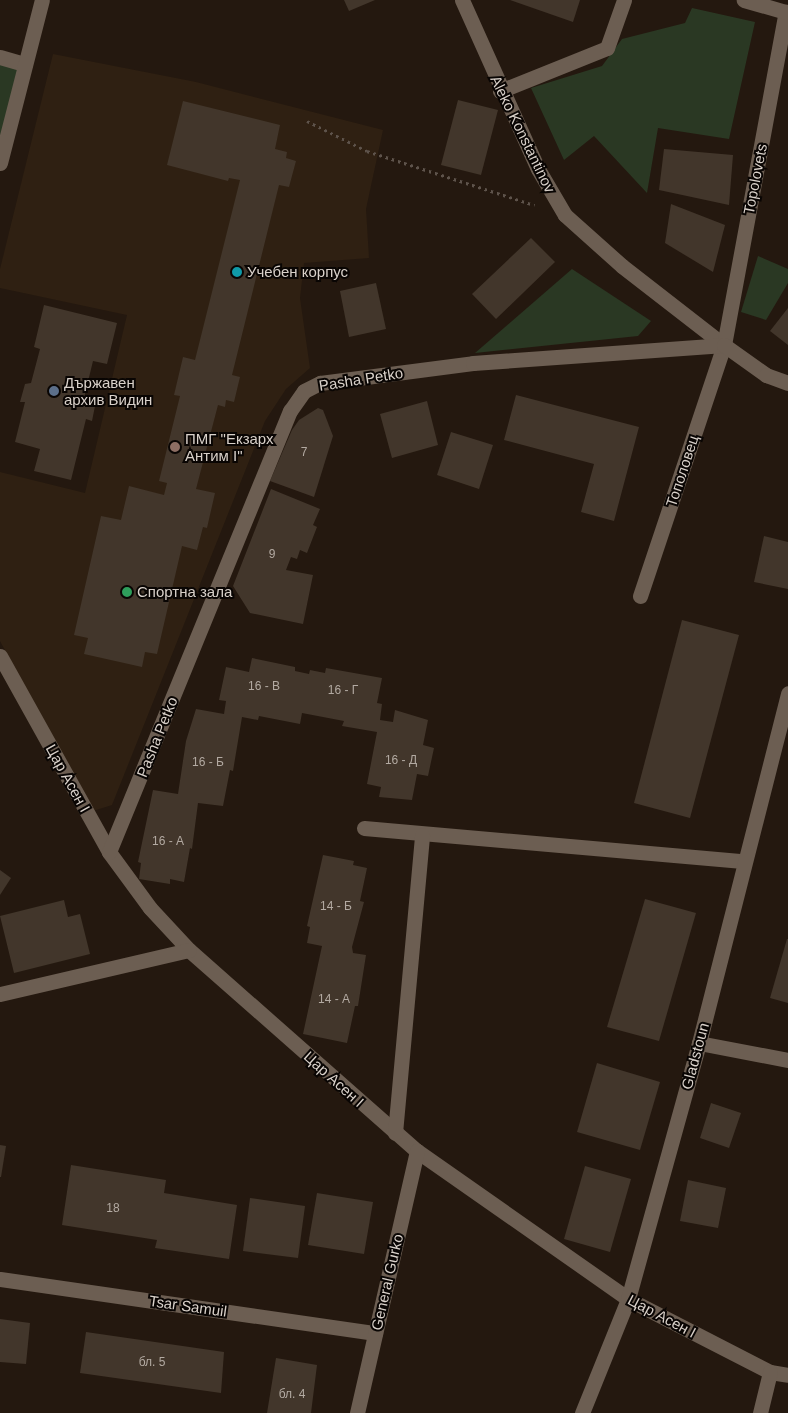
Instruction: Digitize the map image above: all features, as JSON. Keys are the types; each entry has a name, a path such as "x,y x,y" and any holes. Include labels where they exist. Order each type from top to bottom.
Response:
{"street":[{"path":"0,163 42,0"},
{"name":"Aleko Konstantinov","path":"462,0 500,91 538,170 565,215 622,266 724,345"},
{"path":"500,91 607,48 624,0"},
{"name":"Topolovets","path":"724,345 786,12 744,0"},
{"path":"0,57 25,64"},
{"path":"724,345 766,375 788,383"},
{"name":"Тополовец","path":"640,596 724,345"},
{"name":"Pasha Petko","path":"109,852 290,411 304,391 320,383 474,363 724,345"},
{"name":"Цар Асен I","path":"0,656 109,852 150,908 188,950 417,1151 628,1299 770,1372 788,1375"},
{"name":"Gladstoun","path":"582,1413 628,1299 699,1043 743,861 788,693"},
{"path":"364,828 422,835 743,861"},
{"path":"395,1133 422,835"},
{"path":"0,994 188,950"},
{"path":"699,1043 788,1060"},
{"name":"General Gurko","path":"357,1413 417,1151"},
{"name":"Tsar Samuil","path":"0,1278 375,1333"},
{"path":"760,1413 770,1372"}],"path":[{"path":"307,121 367,151 565,215"}],"shaded area":[{"name":"ПМГ \"Екзарх Антим I\"","path":"53,54 196,82 383,130 366,209 369,258 304,263 300,298 310,368 286,389 265,421 112,805 96,810 90,809 0,641 0,472 85,493 127,315 0,288 0,269"}],"green space":[{"path":"692,8 755,22 729,139 658,128 647,193 594,136 564,160 531,88 602,66 622,39 685,23"},
{"path":"0,57 25,64 0,163"},
{"path":"758,256 788,269 788,283 766,320 741,312"},
{"path":"572,269 651,321 638,336 475,353"}],"building":[{"path":"344,0 375,0 349,11"},
{"path":"510,0 580,0 573,22"},
{"path":"458,100 498,110 481,175 441,165"},
{"path":"183,101 280,125 275,149 287,152 286,158 296,161 289,187 279,185 232,375 240,377 234,402 226,400 225,407 218,405 196,489 215,493 207,528 203,527 197,550 182,546 157,654 145,652 142,667 84,654 88,638 74,635 101,516 121,520 129,486 164,495 167,483 159,481 180,396 174,395 183,357 195,360 240,180 229,178 228,181 167,165"},
{"path":"664,149 733,155 729,205 659,190"},
{"path":"671,204 725,225 713,272 665,243"},
{"path":"531,238 555,262 496,319 472,294"},
{"path":"376,283 386,329 349,337 340,291"},
{"name":"Държавен архив Видин","path":"44,305 117,323 107,364 93,361 84,398 96,401 92,421 86,419 71,480 34,471 40,449 15,442 25,402 20,402 25,384 31,383 40,349 34,347"},
{"path":"788,308 788,345 770,331"},
{"path":"516,395 639,427 614,521 581,512 594,464 504,440"},
{"path":"427,401 438,445 392,458 380,414"},
{"path":"318,408 323,410 333,436 314,497 270,481 292,430 299,420"},
{"path":"451,432 493,445 479,489 437,475"},
{"path":"271,489 320,509 313,525 317,527 307,553 300,550 297,559 291,557 286,570 313,575 303,624 250,613 233,586"},
{"path":"764,536 788,542 788,589 754,582"},
{"path":"682,620 739,635 690,818 634,803"},
{"path":"252,658 295,667 295,671 309,674 310,670 325,673 326,668 382,678 377,703 382,704 380,720 393,722 395,710 428,720 423,745 434,748 428,776 417,774 412,800 379,797 381,787 367,784 377,732 342,726 344,721 302,713 300,724 259,716 258,720 242,717 233,771 230,770 223,806 198,803 192,849 190,848 184,882 170,879 170,884 139,879 141,863 138,862 153,790 178,794 186,741 196,709 224,714 226,701 219,700 226,667 249,672"},
{"path":"323,855 354,861 353,865 367,868 360,901 364,902 352,947 353,953 366,955 358,1006 355,1006 347,1043 303,1034 322,946 307,943 310,927 307,926"},
{"path":"0,870 11,878 0,895"},
{"path":"645,899 696,913 659,1041 607,1027"},
{"path":"64,900 68,917 80,914 90,954 14,973 0,916"},
{"path":"788,939 788,1003 770,998"},
{"path":"597,1063 660,1082 640,1150 577,1132"},
{"path":"711,1103 741,1113 729,1148 700,1138"},
{"path":"0,1145 6,1146 1,1177 0,1177"},
{"path":"71,1165 166,1180 164,1193 237,1205 229,1259 155,1248 157,1240 62,1225"},
{"path":"585,1166 631,1179 610,1252 564,1239"},
{"path":"688,1180 726,1188 718,1228 680,1221"},
{"path":"317,1193 373,1202 364,1254 308,1245"},
{"path":"250,1198 305,1206 298,1258 243,1251"},
{"path":"0,1319 30,1323 26,1364 0,1362"},
{"path":"86,1332 224,1352 221,1393 80,1373"},
{"path":"276,1358 317,1365 311,1413 267,1413"}],"place":[{"name":"Учебен корпус","path":"237,272"},
{"name":"Държавен архив Видин","path":"54,391"},
{"name":"ПМГ \"Екзарх Антим I\"","path":"175,447"},
{"name":"Спортна зала","path":"127,592"}]}
